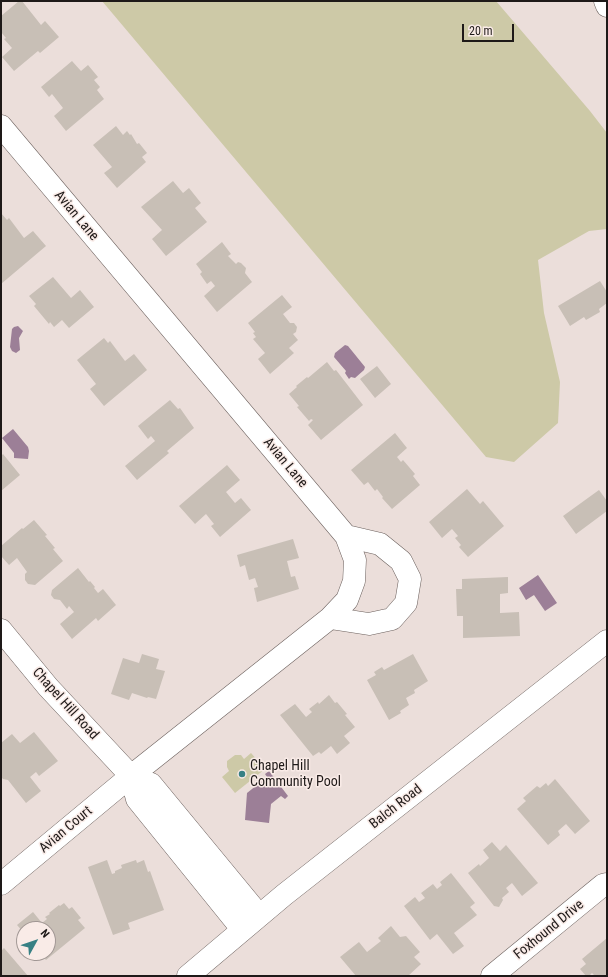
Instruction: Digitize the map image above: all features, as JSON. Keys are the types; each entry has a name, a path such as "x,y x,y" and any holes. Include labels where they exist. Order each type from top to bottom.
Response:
{"street":[{"path":"604,1 607,6"},
{"name":"Avian Lane","path":"1,126 346,536 355,560 354,581 347,600 330,618 131,776"},
{"path":"330,618 369,624 392,618 406,604 410,579 401,561 380,544 346,536"},
{"name":"Chapel Hill Road","path":"1,630 48,687 131,776 152,784 259,915"},
{"name":"Balch Road","path":"188,976 259,915 607,641"},
{"name":"Chapel Hill Road","path":"131,776 137,799 242,929"},
{"name":"Avian Court","path":"1,884 131,776"},
{"name":"Foxhound Drive","path":"492,976 603,885 607,884"}],"shaded area":[{"path":"102,1 496,1 607,133 607,229 589,231 538,260 544,313 560,382 558,423 514,462 486,457"},
{"path":"18,326 23,331 19,338 20,350 16,353 12,351 10,347 12,329"},
{"path":"345,345 348,346 365,367 364,370 355,378 351,377 349,379 345,373 346,371 334,357 335,353"},
{"path":"13,429 28,447 28,459 14,458 14,453 2,438"},
{"path":"538,575 557,603 545,611 534,595 526,600 519,588"},
{"name":"Chapel Hill Community Pool","path":"251,753 265,769 235,793 222,777 229,771 227,761 235,755 241,755 244,759"},
{"path":"269,771 288,796 285,799 281,796 271,804 269,823 245,820 247,793 267,777 265,774"}],"building":[{"path":"19,1 22,1 41,25 45,21 59,37 40,53 38,51 14,71 2,57 12,48 4,39 6,38 1,32 1,16"},
{"path":"72,61 81,71 88,65 98,77 94,80 100,87 97,90 104,99 66,131 54,116 63,108 52,94 49,97 41,87"},
{"path":"116,126 123,135 127,131 130,135 131,134 137,144 139,143 147,153 142,157 146,162 117,188 104,173 112,167 93,145"},
{"path":"173,181 183,193 189,188 201,203 195,208 207,222 166,256 152,239 162,230 141,207"},
{"path":"1,213 7,220 9,218 24,238 33,231 46,246 1,284"},
{"path":"222,242 231,254 228,256 236,264 238,262 241,263 246,268 245,273 252,282 217,312 204,296 215,286 211,281 207,284 200,274 202,272 196,264"},
{"path":"53,277 71,298 80,290 94,307 69,328 62,320 54,327 50,322 49,324 34,306 36,304 29,296"},
{"path":"600,281 607,292 607,303 599,309 600,312 586,320 584,317 570,326 558,306"},
{"path":"282,295 292,307 283,314 290,323 294,323 297,327 296,332 293,334 298,340 289,348 294,353 270,374 258,359 265,353 253,339 256,337 253,333 255,332 248,323"},
{"path":"104,338 108,343 110,341 125,361 134,354 147,370 104,406 90,389 96,384 77,360"},
{"path":"327,362 334,371 336,370 363,405 321,440 308,425 313,420 311,419 309,421 297,407 299,406 289,394 297,387 296,386"},
{"path":"377,366 391,384 375,398 360,379"},
{"path":"170,400 178,409 180,408 194,428 167,451 169,453 137,480 125,466 155,441 151,436 148,439 138,426"},
{"path":"395,433 407,448 397,457 401,462 403,460 415,474 413,476 420,485 392,509 382,498 383,497 377,489 375,491 368,482 364,485 351,470"},
{"path":"3,454 20,475 1,491 1,456"},
{"path":"227,465 240,480 226,492 235,503 241,498 251,510 220,537 211,526 214,524 206,514 195,524 179,506"},
{"path":"467,489 480,504 483,501 504,526 468,557 459,547 461,545 455,538 458,536 452,529 442,538 429,522"},
{"path":"599,490 607,501 607,511 576,534 563,516"},
{"path":"34,520 47,535 45,536 63,561 35,585 28,584 25,580 25,574 27,572 17,558 9,565 1,556 1,546"},
{"path":"293,539 299,558 287,561 291,577 295,576 299,589 257,602 254,588 258,587 255,578 249,580 245,565 240,567 237,555"},
{"path":"78,568 95,587 94,588 98,593 103,589 116,605 98,621 96,618 72,639 60,624 74,612 69,606 67,609 60,600 54,599 51,595 52,590"},
{"path":"508,577 508,593 500,594 500,613 519,612 520,636 463,638 463,616 457,616 456,589 462,589 462,579"},
{"path":"142,654 159,659 156,669 165,671 156,699 147,698 132,693 129,700 111,694 123,658 139,663"},
{"path":"413,654 428,681 414,690 415,693 406,698 409,705 400,711 401,713 389,720 367,680 376,675 374,672 382,667 384,670"},
{"path":"329,695 347,714 345,715 355,727 344,736 350,743 337,754 331,746 321,754 319,752 313,756 280,715 295,704 306,717 312,712 309,709 318,702 319,704"},
{"path":"34,732 58,761 39,776 36,772 30,777 41,791 26,803 8,780 1,777 1,743 12,734 20,743"},
{"path":"555,779 590,821 575,834 566,824 558,831 560,835 548,845 517,809 526,801 523,798 537,786 540,788 546,783 548,786"},
{"path":"492,842 500,851 506,845 538,883 522,896 512,883 506,888 509,892 502,898 503,900 499,907 494,906 468,873 479,864 480,866 489,858 483,850"},
{"path":"107,860 112,874 122,868 121,865 136,860 137,863 144,860 148,872 150,871 164,910 128,923 130,929 113,935 88,867"},
{"path":"451,873 475,903 470,907 477,915 454,933 464,946 453,954 437,934 430,940 404,906 415,897 419,902 425,898 421,893 433,884 437,889 442,885 440,882"},
{"path":"64,903 69,909 72,907 81,918 78,920 85,928 56,952 56,921 44,921 47,919 45,917 50,914 49,913 59,905 60,906"},
{"path":"33,912 40,921 22,921"},
{"path":"391,926 400,937 406,936 420,952 414,957 421,964 408,976 356,976 340,957 359,942 367,952 381,941 378,938"},
{"path":"607,938 607,976 595,976 592,973 589,976 586,976 580,969 586,964 582,959"},
{"path":"4,948 28,976 1,976 1,951"}],"place":[{"name":"Chapel Hill Community Pool","path":"242,774"}]}
